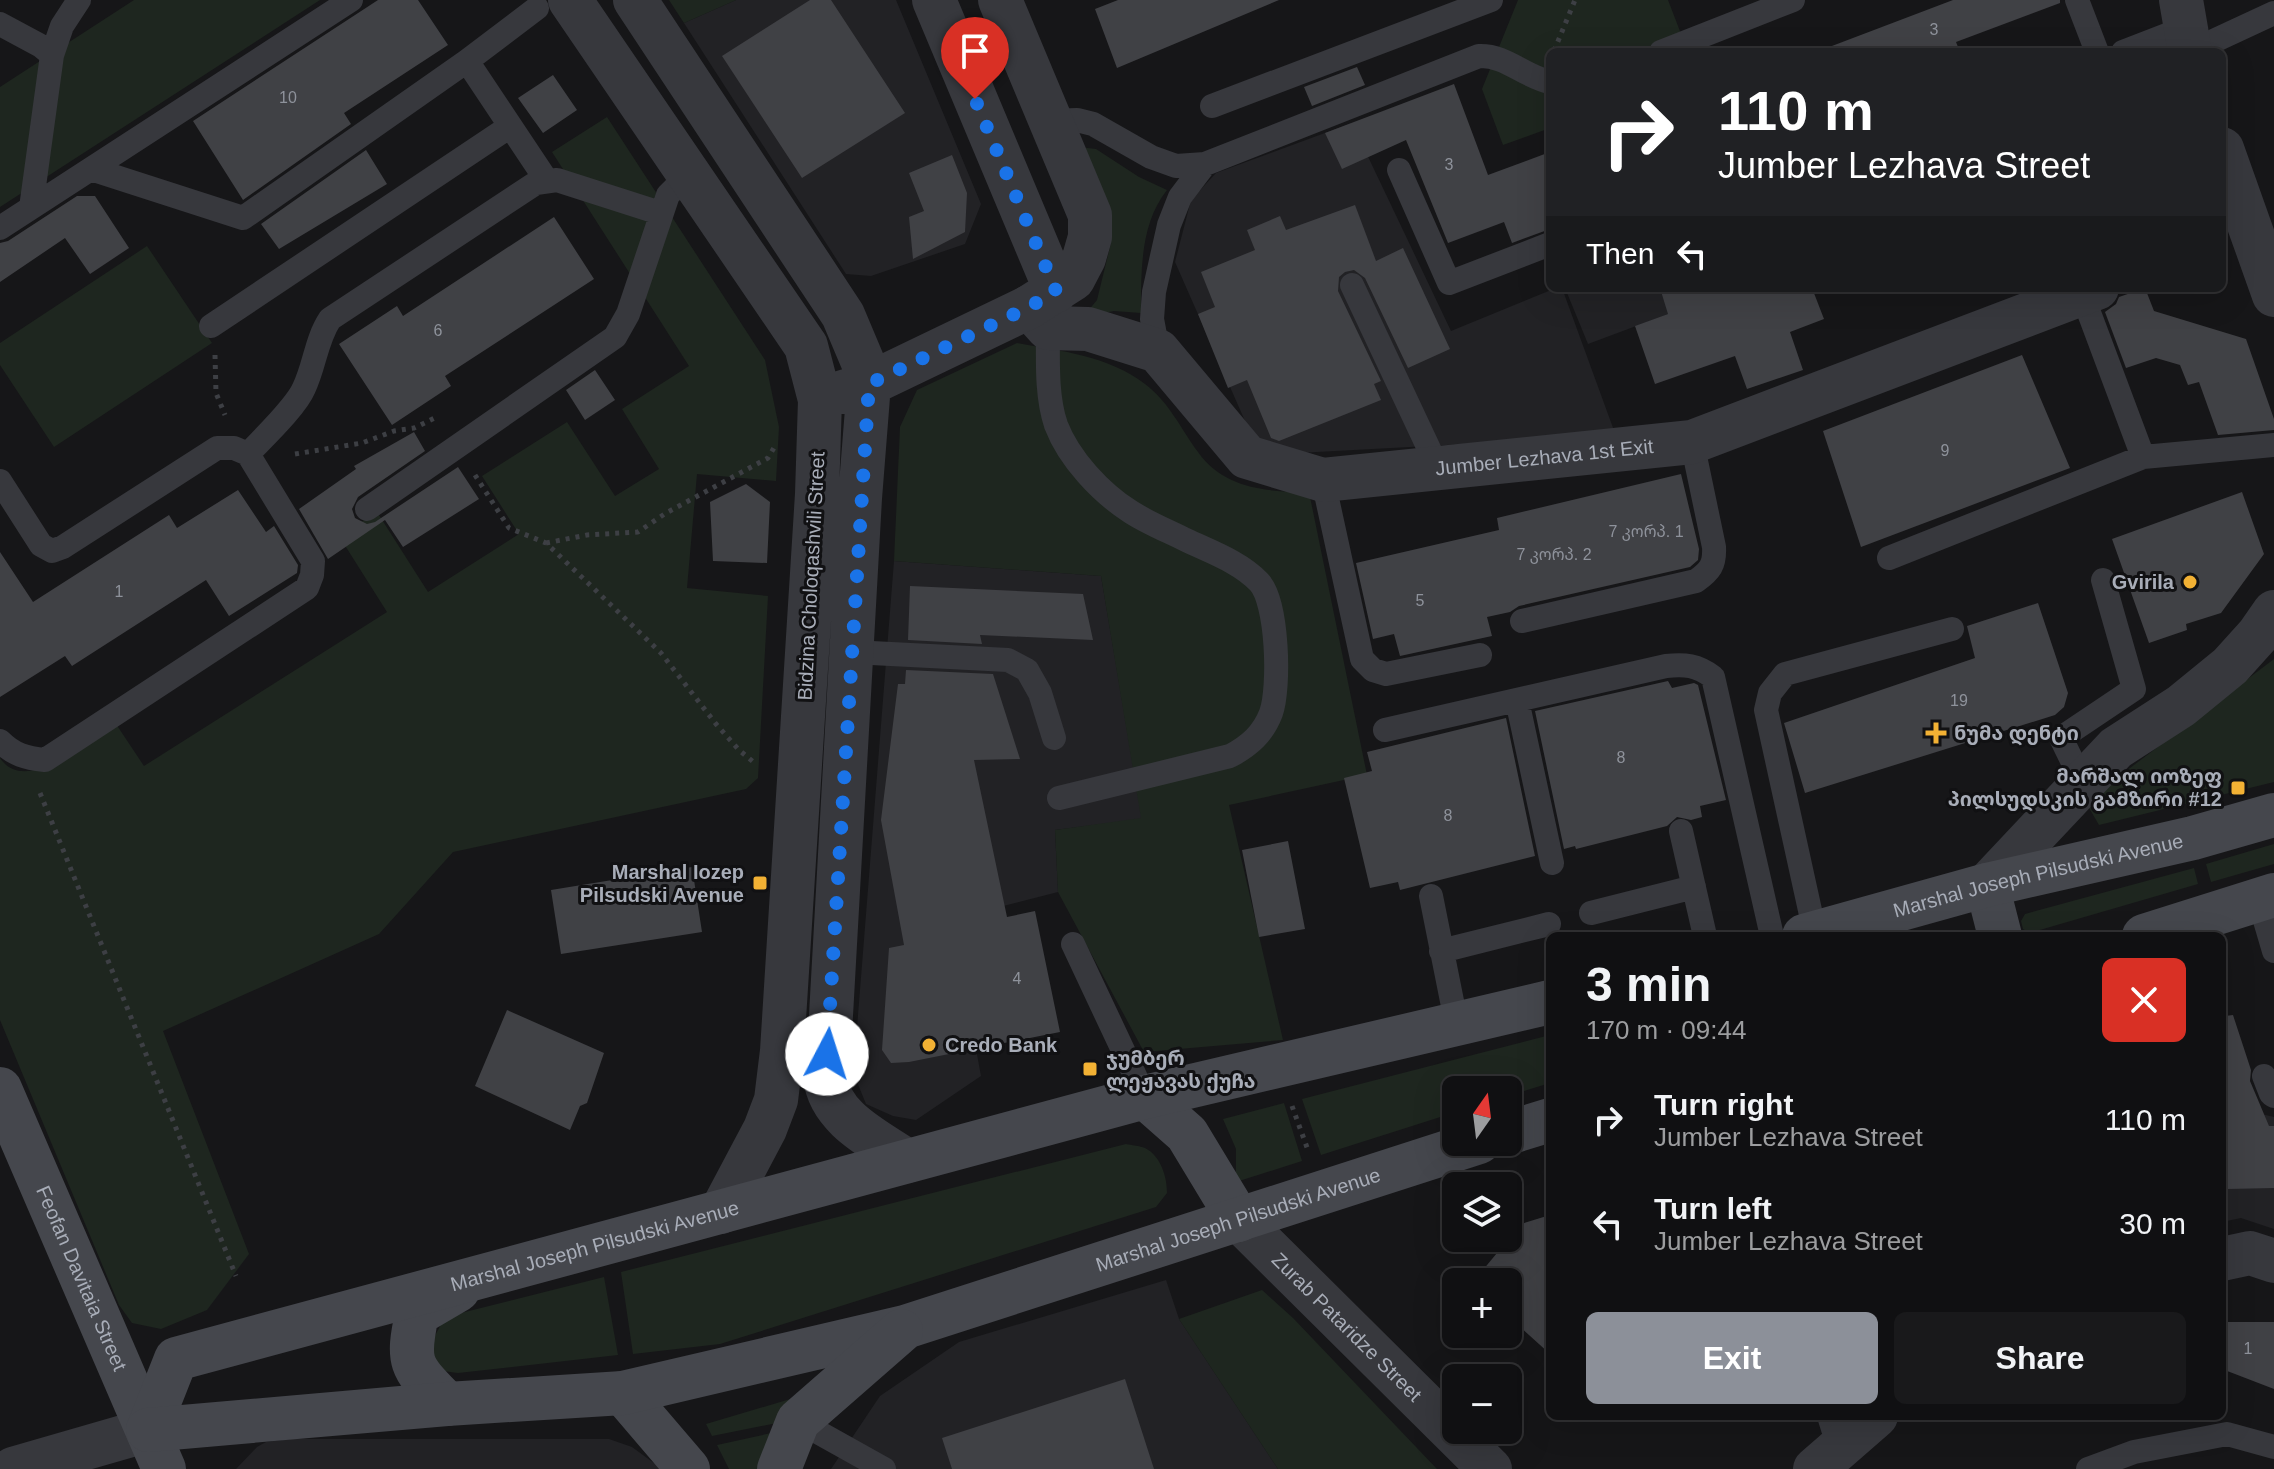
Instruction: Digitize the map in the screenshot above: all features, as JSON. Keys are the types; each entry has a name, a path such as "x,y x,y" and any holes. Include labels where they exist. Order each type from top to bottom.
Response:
{"main road":[{"name":"Marshal Joseph Pilsudski Avenue","path":"1808,932 1987,885 2193,838 2274,815"},
{"path":"1987,885 1999,932"},
{"path":"2157,932 2267,898"},
{"name":"Marshal Joseph Pilsudski Avenue","path":"1442,1153 905,1327 623,1393 447,1404 156,1449 176,1359 1145,1097 1546,1003"},
{"name":"Feofan Davitaia Street","path":"0,1089 156,1449"},
{"path":"1145,1097 1187,1134 1239,1220"},
{"path":"1522,1129 1546,1121"},
{"path":"447,1404 419,1375 409,1350 417,1314 477,1278"},
{"name":"Marshal Joseph Pilsudski Avenue","path":"779,1469 798,1421 905,1327"},
{"path":"623,1393 688,1469"}],"street":[{"path":"934,0 1044,309 1088,329 1158,351"},
{"path":"820,400 869,384 1044,309 1073,279 1084,258 1090,237 1090,215 1000,0"},
{"name":"Bidzina Choloqashvili Street","path":"553,3 613,64 806,346 820,400 817,494 782,1051 776,1100 765,1129 721,1212"},
{"path":"613,64 645,15 843,315 867,372 869,384 830,1033 824,1075 831,1102 848,1120 907,1161"},
{"path":"2226,161 2274,295"},
{"name":"Jumber Lezhava 1st Exit","path":"1158,351 1247,457 1323,480 1692,442 2087,292"},
{"path":"1987,885 2116,748 2181,706 2230,666 2274,612"},
{"name":"Zurab Pataridze Street","path":"1239,1220 1490,1469"},
{"path":"2226,1258 2250,1253 2274,1261"},
{"path":"1824,1454 1871,1420"},
{"path":"13,1469 156,1449"}],"lane":[{"path":"31,208 52,55 62,26 79,0"},
{"path":"0,228 351,0"},
{"path":"513,0 553,3"},
{"path":"1212,106 1491,0"},
{"path":"1671,48 1793,0"},
{"path":"2077,0 2095,48"},
{"path":"91,169 243,218 553,3"},
{"path":"2136,48 2274,13"},
{"path":"0,24 52,55"},
{"path":"1050,121 1077,120 1093,124 1151,157 1176,166 1205,164 1479,56 1493,55 1506,60 1524,74 1546,81"},
{"path":"467,61 547,181"},
{"path":"211,326 509,127"},
{"path":"1158,351 1152,319 1154,292 1166,236 1180,197 1205,164"},
{"path":"1399,170 1449,283 1546,246"},
{"path":"367,509 615,337 628,314 668,195 688,175"},
{"path":"244,451 303,393 320,333 330,319 536,183 557,180 660,213"},
{"path":"1352,285 1438,468"},
{"path":"2090,292 2143,457"},
{"path":"1044,309 1048,378 1056,424 1066,445 1106,493 1132,513 1245,569 1263,586 1271,608 1276,681 1272,711 1251,745 1230,756 1059,798"},
{"path":"1522,621 1696,581 1711,571 1714,547 1692,442"},
{"path":"1889,558 2143,457 2274,445"},
{"path":"0,481 41,545 52,551 63,547 217,448 244,451"},
{"path":"0,741 11,752 45,760 307,588 313,561 244,451"},
{"path":"1323,480 1362,659 1373,670 1386,674 1480,655"},
{"path":"2083,783 2061,738 2134,689 2103,580"},
{"path":"1797,932 1766,710 1770,693 1785,674 1952,629"},
{"path":"852,652 1008,660 1027,670 1040,693 1054,738"},
{"path":"1385,730 1666,666 1687,664 1701,668 1713,677 1796,932"},
{"path":"1517,700 1552,863"},
{"path":"1681,831 1704,932"},
{"path":"1591,913 1694,887"},
{"path":"1431,896 1457,1026"},
{"path":"2267,898 2274,951"},
{"path":"1441,951 1549,924"},
{"path":"1073,944 1145,1097"},
{"path":"798,1421 884,1469"},
{"path":"2088,1469 2134,1452 2227,1434 2274,1447"}],"path":[{"path":"1555,48 1575,0"},
{"path":"211,326 216,393 244,451 279,457 362,443 394,431 414,428 444,413 494,421"},
{"path":"546,543 587,535 638,532 677,506 768,458 780,438"},
{"path":"457,447 509,528 546,543 661,653 739,750 765,770"},
{"path":"27,758 236,1276"},
{"path":"1290,1101 1311,1157"}],"shaded area":[{"path":"134,0 320,0 0,207 0,87"},
{"path":"669,0 736,0 684,23"},
{"path":"736,0 896,0 981,204 965,244 871,276 846,274 684,23"},
{"path":"1518,0 1668,0 1686,48 1546,48 1546,129 1503,145 1482,89"},
{"path":"607,117 765,360 779,427 776,481 697,474 687,588 768,596 758,778 746,789 453,852 379,934 163,1031 249,1254 207,1310 161,1329 132,1323 119,1305 0,1020 0,758 11,768 25,771 41,768 73,751 114,721 144,766 387,612 339,536 377,512 428,592 519,534 482,476 567,422 615,496 659,469 622,409 689,366 552,152"},
{"path":"1352,123 1451,331 1546,292 1563,292 1616,436 1260,455 1175,262 1191,200 1216,173"},
{"path":"1079,147 1096,149 1139,177 1167,190 1158,203 1147,233 1142,265 1141,313 1114,311 1083,317 1097,300 1111,243"},
{"path":"147,246 212,343 54,447 0,365 0,343"},
{"path":"1567,292 1727,292 1588,344"},
{"path":"1017,343 1084,356 1131,375 1161,399 1209,464 1234,481 1263,489 1309,492 1367,775 1229,805 1283,1040 1144,1052 1058,892 1055,830 1141,818 1101,576 894,561 900,427 917,390"},
{"path":"894,561 1101,576 1142,819 1055,830 1058,892 952,919 981,1076 916,1120 893,1116 866,1104 855,1077"},
{"path":"2274,659 2274,782 2099,825 2088,806 2101,790"},
{"path":"2274,844 2274,864 2211,882 2206,864"},
{"path":"2194,868 2198,884 2032,932 2023,929 2021,921 2025,914"},
{"path":"1546,1036 1546,1084 1522,1092 1522,1076 1442,1076 1442,1116 1321,1155 1302,1099"},
{"path":"1284,1103 1302,1161 1236,1182 1236,1149 1223,1119"},
{"path":"2257,1113 2274,1117 2274,1229 2241,1218 2226,1221 2226,1123"},
{"path":"1126,1144 1151,1152 1162,1168 1167,1193 1156,1207 720,1344 633,1354 621,1272"},
{"path":"604,1277 618,1355 458,1373 443,1371 433,1357 430,1345 445,1317"},
{"path":"1166,1280 1179,1319 1278,1469 831,1469 880,1396 959,1342"},
{"path":"1262,1290 1293,1318 1437,1469 1278,1469 1179,1319"},
{"path":"797,1397 782,1422 712,1436 706,1424"},
{"path":"776,1432 764,1469 729,1469 717,1445"},
{"path":"290,1439 609,1439 632,1447 662,1469 236,1469 266,1442"}],"building":[{"path":"378,0 418,0 448,45 344,113 351,124 243,200 193,121"},
{"path":"810,0 831,0 905,113 802,178 722,56"},
{"path":"1118,0 1279,0 1117,68 1095,9"},
{"path":"1953,0 2060,0 2060,3 1956,42 1958,48 1827,48"},
{"path":"1357,67 1365,85 1312,106 1304,87"},
{"path":"553,75 577,110 543,133 518,98"},
{"path":"1454,84 1488,175 1546,153 1546,230 1512,243 1504,222 1448,243 1406,140 1342,169 1325,133"},
{"path":"366,150 387,184 279,249 261,224"},
{"path":"952,155 967,193 965,232 913,259 909,217 924,211 909,173"},
{"path":"77,196 95,196 129,248 90,274 65,238 0,282 0,243 8,241"},
{"path":"1355,205 1376,261 1403,248 1450,349 1408,368 1365,278 1354,270 1345,272 1339,277 1338,291 1381,381 1374,384 1381,400 1279,441 1271,438 1247,380 1228,388 1198,314 1215,307 1201,272 1255,250 1247,230 1280,216 1286,230"},
{"path":"554,217 594,279 445,376 451,386 392,425 339,344 397,306 403,316"},
{"path":"1661,292 1814,292 1824,319 1790,332 1803,370 1747,389 1735,356 1655,384 1635,326 1668,314"},
{"path":"2147,292 2154,311 2246,339 2274,419 2274,430 2218,435 2199,382 2188,385 2180,365 2156,358 2126,368 2105,312 2116,304 2119,297"},
{"path":"2022,355 2070,468 1861,547 1823,431"},
{"path":"595,370 615,400 585,420 566,390"},
{"path":"414,432 425,451 358,497 352,509 355,518 367,524 375,522 458,467 479,499 403,547 385,520 328,559 299,509 356,469 354,466"},
{"path":"1681,474 1699,549 1698,560 1690,567 1519,606 1510,612 1487,617 1492,636 1400,656 1394,634 1373,639 1356,563 1499,530 1497,518"},
{"path":"746,484 770,502 767,563 713,561 710,502"},
{"path":"238,490 266,532 274,526 298,565 297,573 229,616 206,580 72,666 65,656 0,697 0,552 33,602 169,515 177,528"},
{"path":"2242,492 2264,554 2221,613 2186,624 2187,630 2149,643 2112,539"},
{"path":"910,586 1083,594 1093,640 980,635 982,644 908,640"},
{"path":"2038,603 2068,693 2064,707 2055,715 1805,793 1784,723 1975,658 1967,626"},
{"path":"906,670 993,674 1020,759 974,760 1007,917 1035,911 1060,1032 909,1062 891,1063 882,1050 889,948 904,945 881,820 898,684 905,684"},
{"path":"1668,681 1672,688 1694,683 1698,685 1726,800 1700,806 1702,817 1691,820 1677,817 1667,826 1576,849 1575,846 1564,849 1535,711"},
{"path":"1506,718 1535,856 1400,890 1398,882 1370,888 1344,778 1372,771 1367,752"},
{"path":"1288,841 1305,929 1259,937 1242,850"},
{"path":"692,867 702,932 561,954 551,890"},
{"path":"507,1010 604,1053 587,1103 580,1106 570,1130 475,1086"},
{"path":"2233,1015 2251,1070 2250,1081 2269,1126 2274,1126 2274,1188 2227,1189 2226,1016"},
{"path":"1546,1216 1546,1350 1522,1329 1522,1268 1485,1268 1498,1252 1522,1252 1522,1224"},
{"path":"2226,1322 2274,1322 2274,1389 2226,1371"},
{"path":"1125,1379 1154,1469 952,1469 942,1438"}],"place":[{"name":"Gvirila","path":"2190,582"},
{"name":"ნუმა დენტი","path":"1936,733"},
{"name":"მარშალ იოზეფ პილსუდსკის გამზირი #12","path":"2238,788"},
{"name":"Marshal Iozep Pilsudski Avenue","path":"760,883"},
{"name":"Credo Bank","path":"929,1045"},
{"name":"ჯუმბერ ლეჟავას ქუჩა","path":"1090,1069"}],"route":[{"path":"827,1054 869,384 1056,291 975,99"}]}
